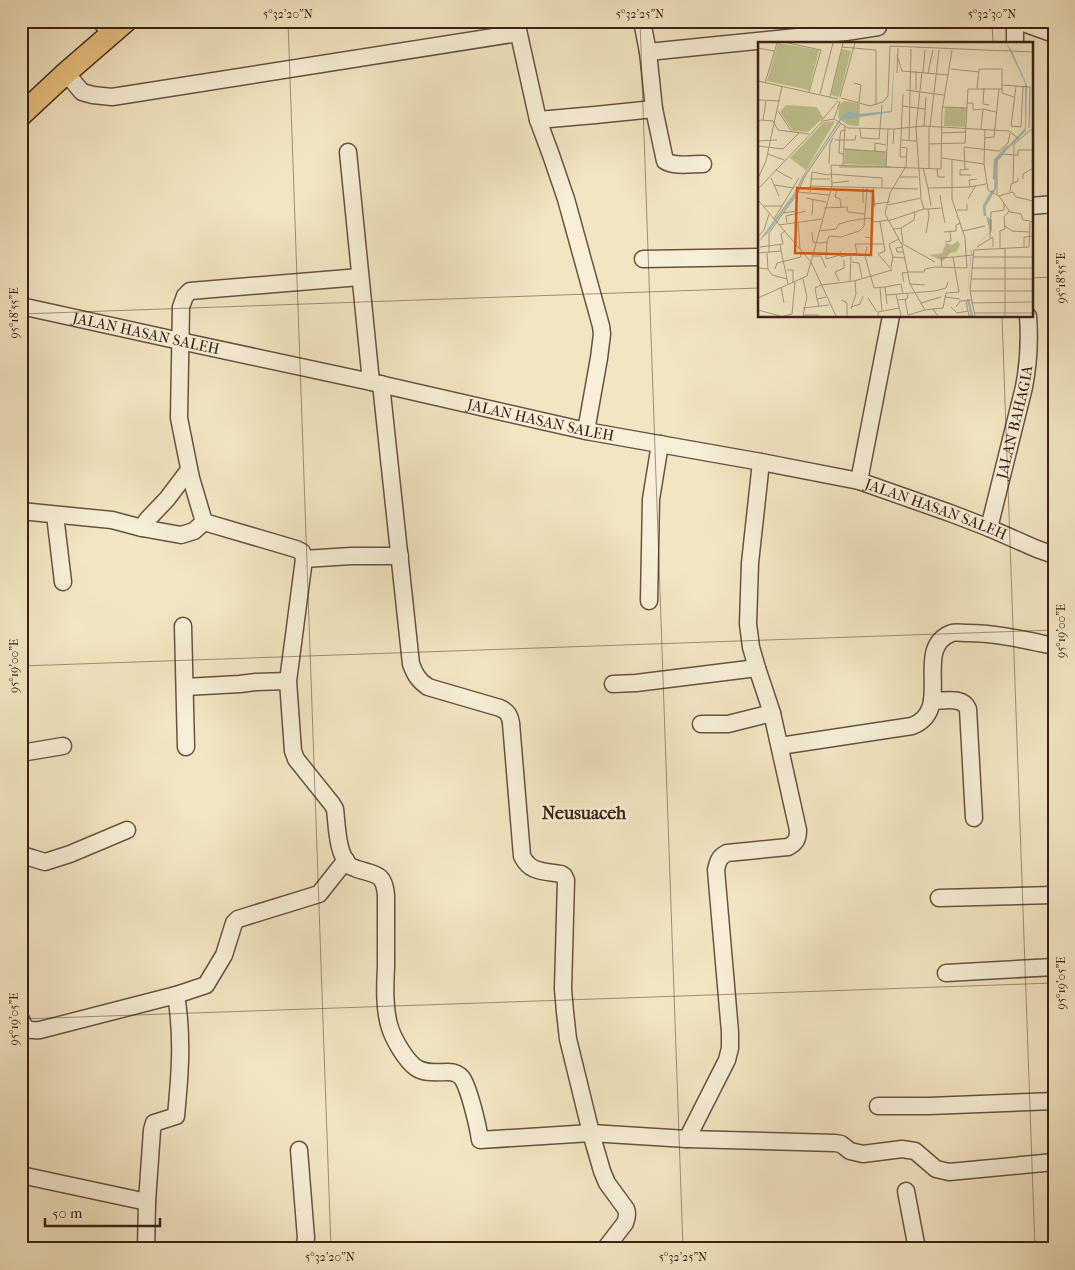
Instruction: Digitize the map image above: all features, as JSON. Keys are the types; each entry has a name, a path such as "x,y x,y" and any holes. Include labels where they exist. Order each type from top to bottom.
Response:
{"main road":[{"path":"23,107 66,73 113,25"}],"street":[{"path":"642,21 648,52 654,109 665,161 673,164 703,164"},
{"path":"648,52 846,32 878,27 877,21"},
{"path":"1015,42 1016,21 1054,34"},
{"path":"66,73 82,92 93,95 112,96 366,58 517,27 538,120 566,199 601,326 599,358 586,430"},
{"path":"538,120 654,109"},
{"path":"348,152 360,277 400,556 411,664 414,674 420,682 428,687 506,711 511,723 522,856 529,867 535,870 561,874 566,880 564,1012 568,1039 598,1159 608,1183 627,1213 625,1223 605,1249"},
{"path":"1032,206 1054,204"},
{"path":"643,259 758,257"},
{"path":"204,522 189,470 179,418 181,307 183,299 190,291 360,277"},
{"name":"JALAN HASAN SALEH","path":"21,306 586,430 859,481 989,528 1054,555"},
{"path":"859,481 891,318"},
{"name":"JALAN BAHAGIA","path":"989,528 1027,371 1030,341 1028,318"},
{"path":"649,601 651,499 660,444"},
{"path":"687,1139 721,1075 728,1060 730,1048 716,870 718,860 727,853 788,847 794,844 798,838 798,830 780,746 772,713 751,647 748,624 750,563 761,462"},
{"path":"142,528 189,470"},
{"path":"21,512 112,520 181,535 194,531 204,522"},
{"path":"55,515 64,582"},
{"path":"204,522 302,552 304,558 288,681 293,751 296,759 335,809 340,849 350,866 384,880 386,895 386,1005 390,1028 395,1040 415,1067 426,1072 455,1073 462,1078 468,1090 480,1140 591,1133 687,1139 835,1143 841,1144 850,1151 863,1154 902,1148 915,1151 936,1169 949,1172 1054,1162"},
{"path":"304,558 400,556"},
{"path":"183,626 186,747"},
{"path":"780,746 912,726 920,723 926,717 932,701 934,652 941,639 953,633 996,635 1054,646"},
{"path":"613,684 757,668"},
{"path":"184,687 288,681"},
{"path":"932,701 960,700 968,708 974,818"},
{"path":"701,724 728,724 772,713"},
{"path":"21,753 63,746"},
{"path":"21,856 45,862 70,854 127,830"},
{"path":"21,1019 26,1029 32,1031 40,1030 176,995 206,985 224,955 234,923 238,919 319,894 346,860"},
{"path":"939,898 1054,895"},
{"path":"946,973 1054,967"},
{"path":"146,1249 152,1130 154,1123 176,1116 181,1052 180,1019 176,995"},
{"path":"878,1106 1054,1101"},
{"path":"299,1150 306,1238 304,1249"},
{"path":"21,1175 147,1202"},
{"path":"906,1191 917,1249"}],"district":[{"name":"Neusuaceh","path":"584,813"}]}
